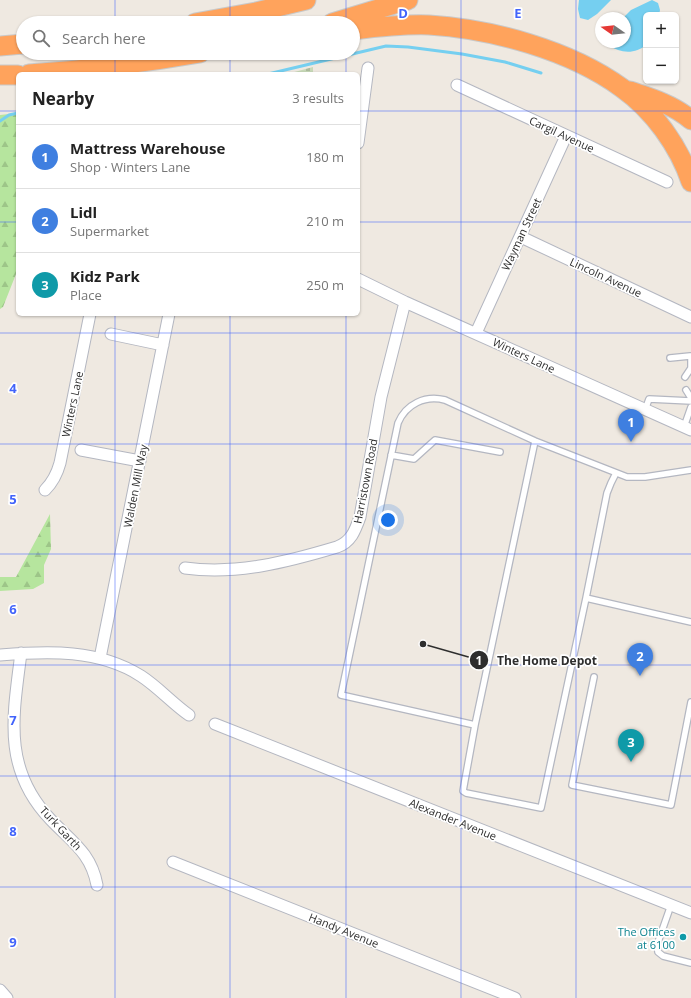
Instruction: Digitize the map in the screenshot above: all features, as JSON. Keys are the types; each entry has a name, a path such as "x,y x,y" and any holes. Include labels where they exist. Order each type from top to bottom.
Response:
{"highway":[{"path":"205,16 254,0"},
{"path":"234,16 306,0"},
{"path":"355,16 408,0"},
{"path":"360,29 403,25 427,25 479,31 526,43 563,56 605,77 623,88 674,108 682,112 691,120"},
{"path":"0,46 16,45"},
{"path":"52,72 152,60"},
{"path":"0,75 16,75"},
{"path":"623,88 645,108 667,133 677,150 691,182"}],"street":[{"path":"360,128 368,68"},
{"name":"Cargil Avenue","path":"457,85 668,182"},
{"name":"Wayman Street","path":"476,333 566,136"},
{"name":"Lincoln Avenue","path":"521,237 691,317"},
{"name":"Winters Lane","path":"360,280 405,302 687,428"},
{"name":"Harristown Road","path":"185,568 235,569 266,566 289,561 343,545 353,536 360,517 381,397 405,302"},
{"name":"Winters Lane","path":"45,490 51,485 57,473 60,462 90,316"},
{"name":"Walden Mill Way","path":"100,658 170,316"},
{"path":"111,334 163,344"},
{"path":"81,450 140,461"},
{"path":"0,655 20,653 81,654 116,663 140,676 189,715"},
{"name":"Turk Garth","path":"20,653 13,725 16,755 21,772 28,790 40,807 84,853 91,864 97,885"},
{"name":"Alexander Avenue","path":"215,724 691,913"},
{"name":"Handy Avenue","path":"172,862 515,998"},
{"path":"0,990 7,998"}],"lane":[{"path":"670,358 691,356 691,369 685,377"},
{"path":"686,390 691,398"},
{"path":"475,725 341,695 391,455 398,423 401,417 411,406 428,398 437,398 445,400 535,441 627,477 635,478 691,470"},
{"path":"645,410 650,399 691,401"},
{"path":"687,428 691,407"},
{"path":"391,455 414,459 435,440 500,452"},
{"path":"535,441 475,725 463,791 541,808 607,494 616,473"},
{"path":"586,598 691,622"},
{"path":"594,677 572,785 671,805 689,723 691,702"},
{"path":"671,905 657,945 658,952 663,956 691,963"}],"green space":[{"path":"313,67 313,72 294,72"},
{"path":"16,113 16,274 3,307 0,309 0,115"},
{"path":"50,514 51,549 44,565 44,583 33,589 0,591 0,577 16,577"}],"water":[{"path":"579,0 611,0 599,12 595,12 595,15 588,20 580,18 578,9"},
{"path":"652,0 658,3 660,10 660,12 643,12 643,47 628,52 613,48 631,48 631,12 629,12"}],"waterway":[{"path":"360,52 386,46 408,47 462,54 505,62 541,73"},
{"path":"276,72 327,60"},
{"path":"0,121 9,115 16,113"}],"place":[{"name":"Mattress Warehouse","path":"631,442"},
{"name":"The Home Depot","path":"423,644"},
{"name":"Lidl","path":"640,676"},
{"name":"Kidz Park","path":"631,762"},
{"name":"The Offices at 6100","path":"683,937"}]}
